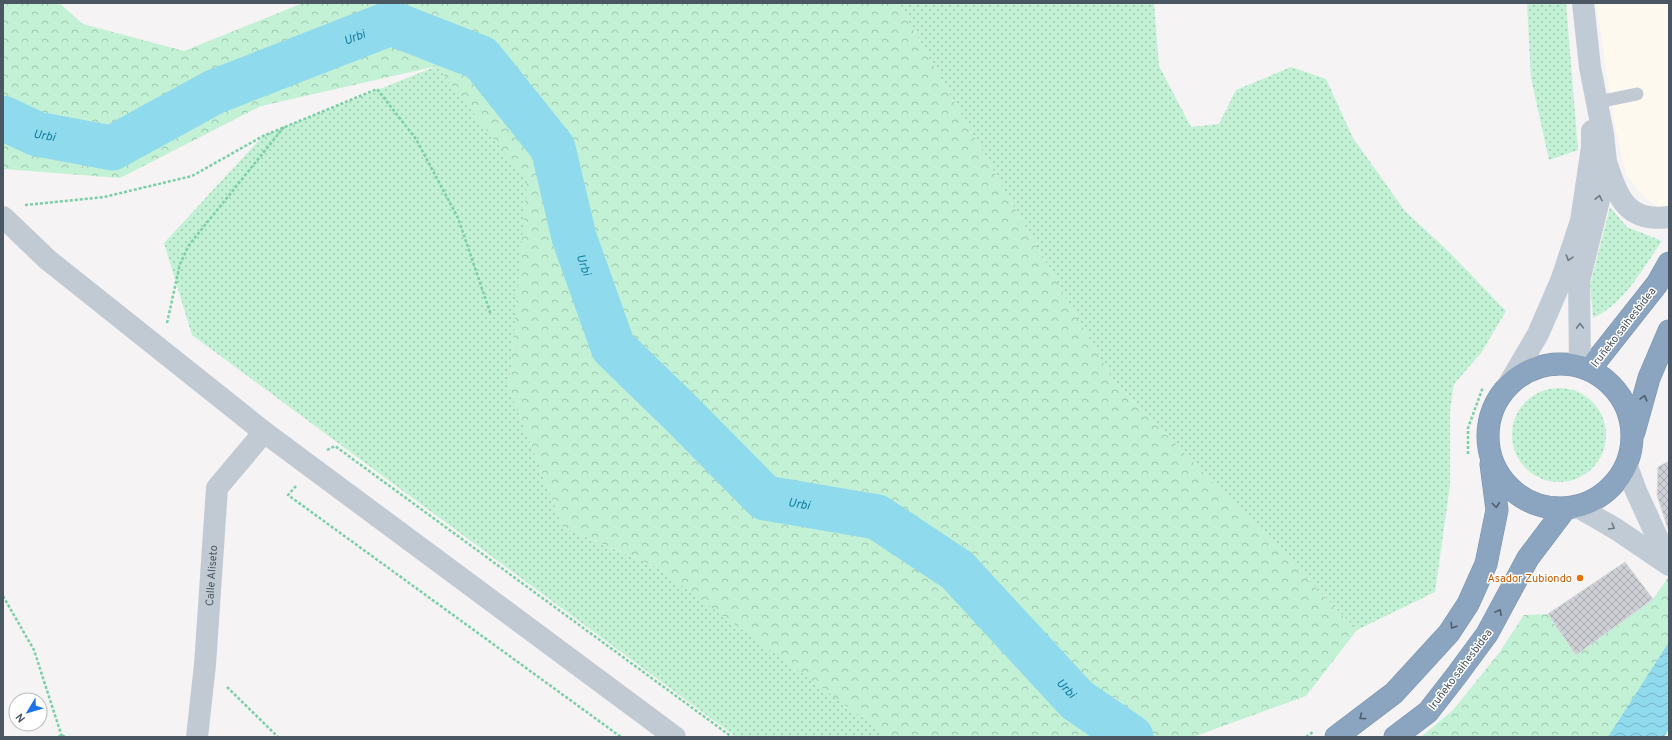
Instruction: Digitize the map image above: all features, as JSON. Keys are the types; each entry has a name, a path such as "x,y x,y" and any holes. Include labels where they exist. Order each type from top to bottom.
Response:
{"highway":[{"name":"Iruñeko saihesbidea","path":"1585,367 1657,284 1669,263"},
{"path":"1489,453 1499,476 1517,495 1539,506 1571,508 1598,498 1615,484 1627,466 1633,436 1649,378 1669,331"},
{"path":"1336,737 1394,693 1449,633 1468,604 1486,564 1497,510 1489,453 1488,429 1494,406 1507,386 1527,372 1550,364 1585,367 1612,386 1616,391 1627,409 1633,436"},
{"name":"Iruñeko saihesbidea","path":"1394,737 1428,712 1456,676 1487,634 1528,558 1571,508"}],"street":[{"path":"1507,386 1538,334 1561,281 1581,221 1592,147 1590,67 1583,3"},
{"path":"1590,67 1598,102 1606,162 1615,189 1632,210 1644,218 1656,219 1669,217"},
{"path":"1585,367 1579,281 1599,200 1606,162"},
{"path":"3,217 48,260 264,432 676,737"},
{"name":"Calle Aliseto","path":"197,737 205,665 217,488 264,432"},
{"path":"1627,466 1636,491 1669,564"},
{"path":"1571,508 1616,529 1669,564"}],"lane":[{"path":"1598,102 1637,94"}],"path":[{"path":"22,205 104,196 192,176 263,136 377,89 416,139 458,218 491,315"},
{"path":"161,350 180,264 189,245 284,127"},
{"path":"621,737 288,495 325,451 335,446 732,737"},
{"path":"3,596 34,650 63,736 58,737"},
{"path":"205,665 278,737"}],"shaded area":[{"path":"1596,3 1669,3 1669,216 1639,192 1626,175 1614,121"}],"green space":[{"path":"3,3 59,3 83,24 184,51 303,3 898,3 1113,380 1357,630 1306,696 1193,737 889,737 656,567 563,527 509,388 527,182 437,66 261,106 120,178 3,169"},
{"path":"898,3 1154,3 1159,66 1191,127 1219,124 1236,90 1291,67 1326,79 1353,138 1405,211 1449,252 1506,311 1481,353 1454,384 1450,410 1450,485 1435,592 1357,630 1113,380"},
{"path":"1527,3 1566,3 1578,150 1549,160 1531,78"},
{"path":"437,66 528,182 509,388 563,527 656,567 901,737 736,737 192,335 164,243 263,136"},
{"path":"1610,207 1627,227 1662,241 1640,274 1623,295 1604,312 1593,318 1590,285"},
{"path":"1559,388 1577,392 1592,402 1602,417 1606,435 1602,453 1592,468 1577,478 1559,482 1541,478 1526,468 1516,453 1512,435 1516,417 1526,402 1541,392"},
{"path":"1669,576 1669,643 1610,737 1421,737 1453,710 1499,653 1524,615 1548,614 1576,655 1653,599"}],"water":[{"path":"1669,642 1669,729 1664,737 1608,737"}],"building":[{"path":"1669,461 1669,532 1657,495 1658,467"},
{"path":"1625,562 1653,599 1576,655 1548,614"}],"waterway":[{"name":"Urbi","path":"3,118 37,134 112,148 214,92 391,23 481,58 553,148 574,237 613,347 765,498 877,517 957,570 1077,700 1131,737"}],"place":[{"name":"Asador Zubiondo","path":"1580,578"}]}
